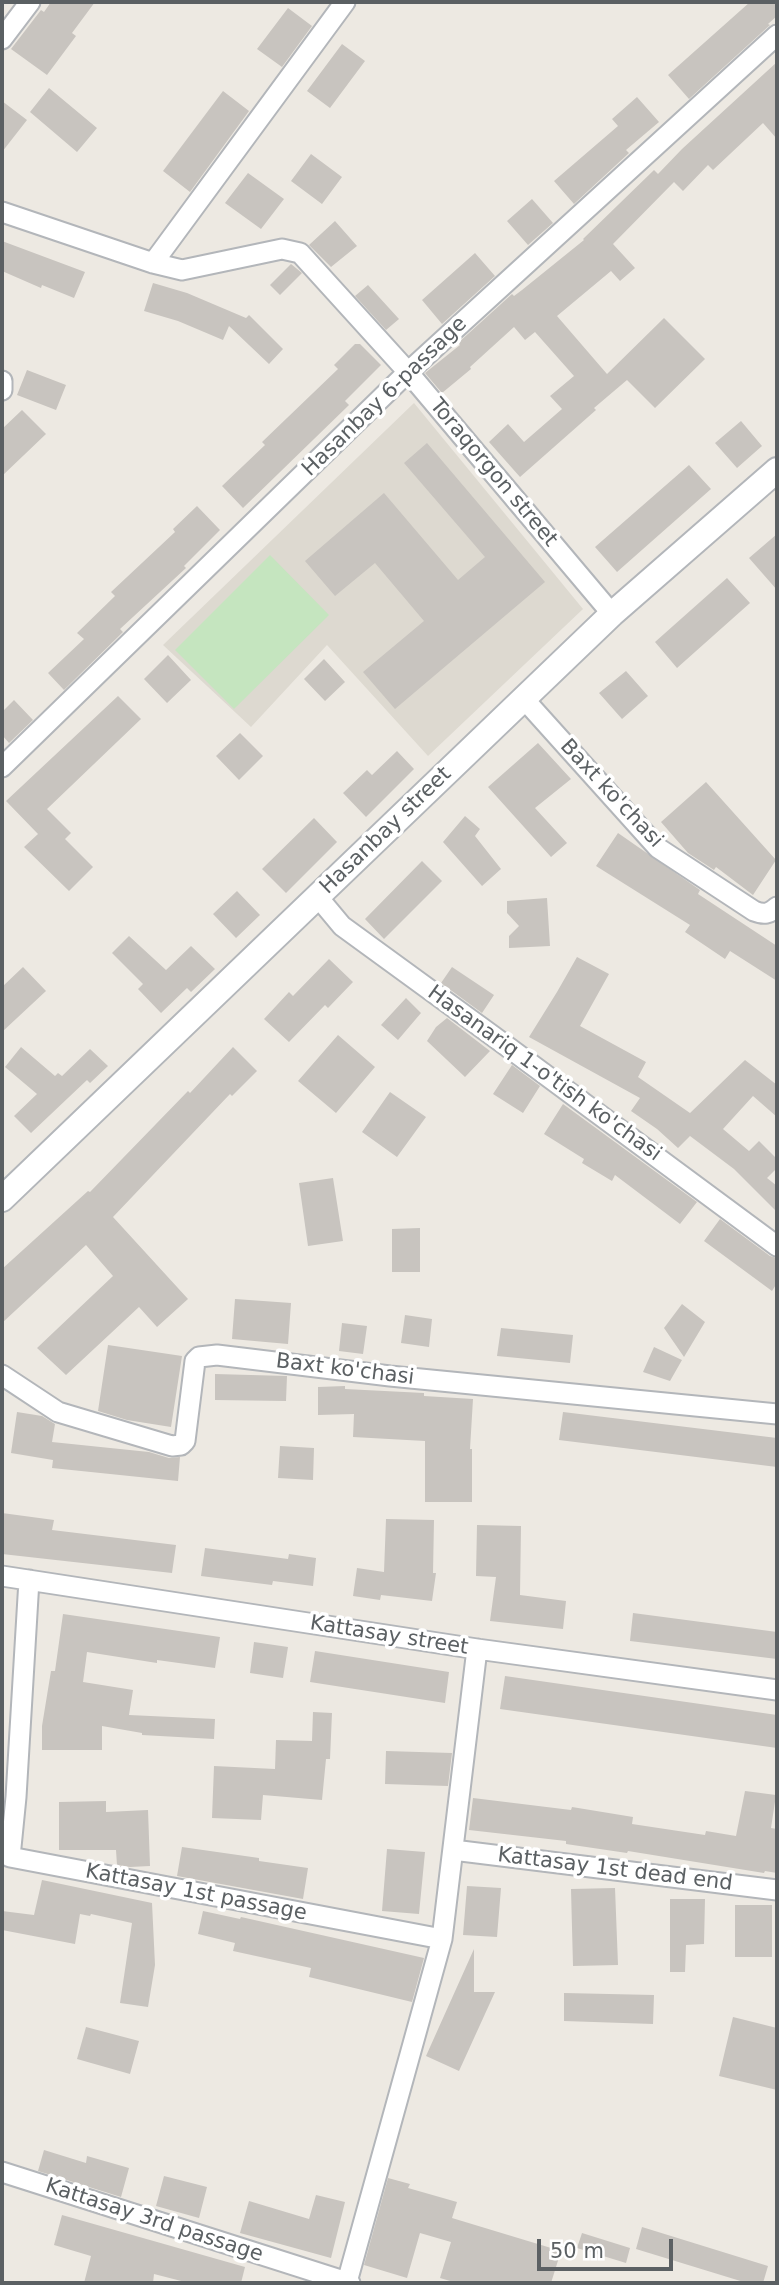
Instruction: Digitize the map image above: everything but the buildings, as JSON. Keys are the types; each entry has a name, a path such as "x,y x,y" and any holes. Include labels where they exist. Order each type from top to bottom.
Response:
{"street":[{"path":"2,39 30,2"},
{"path":"153,263 345,2"},
{"name":"Hasanbay 6-passage","path":"2,767 408,372 777,35"},
{"name":"Toraqorgon street","path":"2,212 153,263 182,270 282,249 300,253 408,372 612,614"},
{"path":"2,381 2,390"},
{"name":"Hasanbay street","path":"2,1199 612,614 777,470"},
{"name":"Baxt ko'chasi","path":"524,699 658,848 762,915 777,907"},
{"name":"Hasanariq 1-o'tish ko'chasi","path":"317,896 342,926 777,1246"},
{"name":"Baxt ko'chasi","path":"2,1375 58,1412 172,1446 186,1441 195,1361 199,1357 217,1355 390,1376 777,1414"},
{"name":"Kattasay street","path":"2,1576 477,1650 777,1690"},
{"name":"Kattasay 1st passage","path":"29,1580 9,1796 10,1857 442,1939"},
{"path":"348,2283 442,1939 477,1650"},
{"name":"Kattasay 1st dead end","path":"453,1850 777,1891"},
{"name":"Kattasay 3rd passage","path":"2,2172 323,2280 348,2283"}],"shaded area":[{"path":"414,403 583,609 428,756 327,645 251,727 163,645"}],"green space":[{"path":"270,555 329,615 234,709 175,650"}]}
